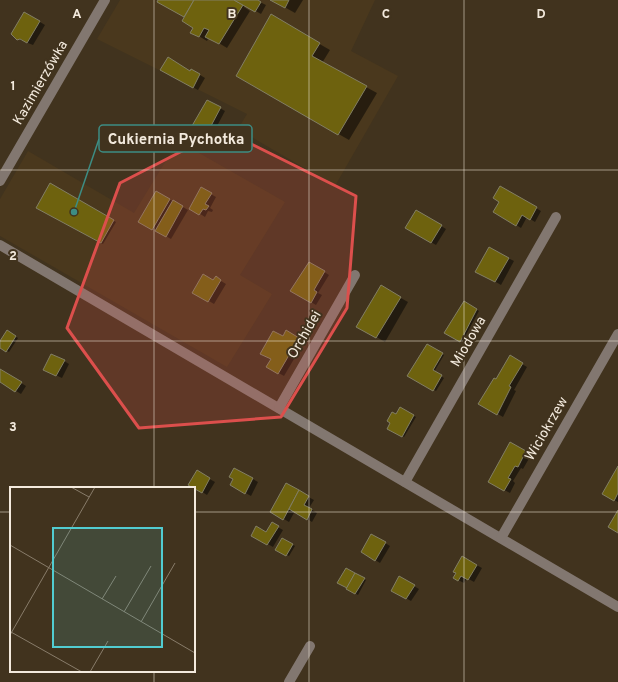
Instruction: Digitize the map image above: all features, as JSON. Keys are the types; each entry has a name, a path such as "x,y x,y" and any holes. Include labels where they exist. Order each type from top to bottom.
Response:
{"street":[{"name":"Kazimierzówka","path":"0,180 105,0"},
{"name":"Miodowa","path":"405,482 556,217"},
{"path":"0,245 618,607"},
{"name":"Orchidei","path":"279,408 355,275"},
{"name":"Wiciokrzew","path":"501,538 618,334"},
{"path":"289,682 310,646"}],"highlighted area":[{"path":"223,130 356,196 347,308 281,417 139,428 67,328 120,183"}],"shaded area":[{"path":"120,0 375,0 351,51 398,76 335,186 238,129 247,114 97,39"},
{"path":"178,141 285,202 240,275 272,294 227,367 0,236 0,199 28,151 134,213"}],"building":[{"path":"158,0 194,0 184,17 157,2"},
{"path":"194,0 234,0 243,5 219,44 205,37 209,30 204,28 199,37 190,33 193,28 182,21"},
{"path":"234,0 258,0 261,2 255,12"},
{"path":"270,0 289,0 285,8"},
{"path":"24,12 40,21 27,43 20,39 17,40 11,34"},
{"path":"271,14 320,43 312,56 367,86 338,135 236,76"},
{"path":"168,57 190,71 191,69 200,74 193,88 160,70"},
{"path":"207,100 221,107 204,139 189,131"},
{"path":"50,183 114,220 101,243 36,208"},
{"path":"500,186 537,207 530,220 522,215 516,226 493,212 499,202 493,198"},
{"path":"201,187 212,193 205,204 209,206 206,210 203,209 199,215 189,209"},
{"path":"156,191 170,199 152,230 138,222"},
{"path":"173,200 183,206 166,237 155,231"},
{"path":"416,210 442,225 431,243 405,228"},
{"path":"489,247 509,258 495,282 475,272"},
{"path":"309,262 325,271 314,290 317,292 311,303 290,291"},
{"path":"203,274 213,280 216,276 221,280 208,302 192,293"},
{"path":"381,285 401,297 376,338 356,327"},
{"path":"464,301 477,309 460,342 444,333"},
{"path":"7,330 16,336 6,352 0,348 0,341"},
{"path":"286,330 299,338 278,374 266,367 271,359 260,354 273,331 283,336"},
{"path":"427,344 443,353 433,370 442,375 433,391 407,376"},
{"path":"51,354 65,360 56,376 43,370"},
{"path":"510,355 523,363 509,386 511,387 497,415 478,404 494,378 496,379"},
{"path":"0,369 22,382 15,392 0,382"},
{"path":"400,407 414,415 402,437 387,429 390,423 387,421 392,412 396,414"},
{"path":"510,442 526,451 518,467 515,466 508,478 511,479 504,491 488,482"},
{"path":"618,466 618,493 614,501 602,494"},
{"path":"234,468 253,478 245,494 230,485 233,479 229,477"},
{"path":"197,470 210,478 202,493 195,489 195,487 188,485"},
{"path":"286,483 299,490 283,520 270,512"},
{"path":"299,490 309,496 304,505 312,509 307,520 289,509"},
{"path":"618,510 618,533 608,527"},
{"path":"272,522 279,526 267,545 251,536 256,526 266,532"},
{"path":"371,534 386,542 375,561 361,552"},
{"path":"282,538 293,544 286,556 275,550"},
{"path":"462,556 477,565 468,580 461,576 458,581 453,578 456,573 453,572"},
{"path":"346,568 355,573 347,588 337,583"},
{"path":"355,573 365,578 355,594 346,589"},
{"path":"399,576 415,585 406,599 391,591"}],"place":[{"name":"Cukiernia Pychotka","path":"74,212"}]}
